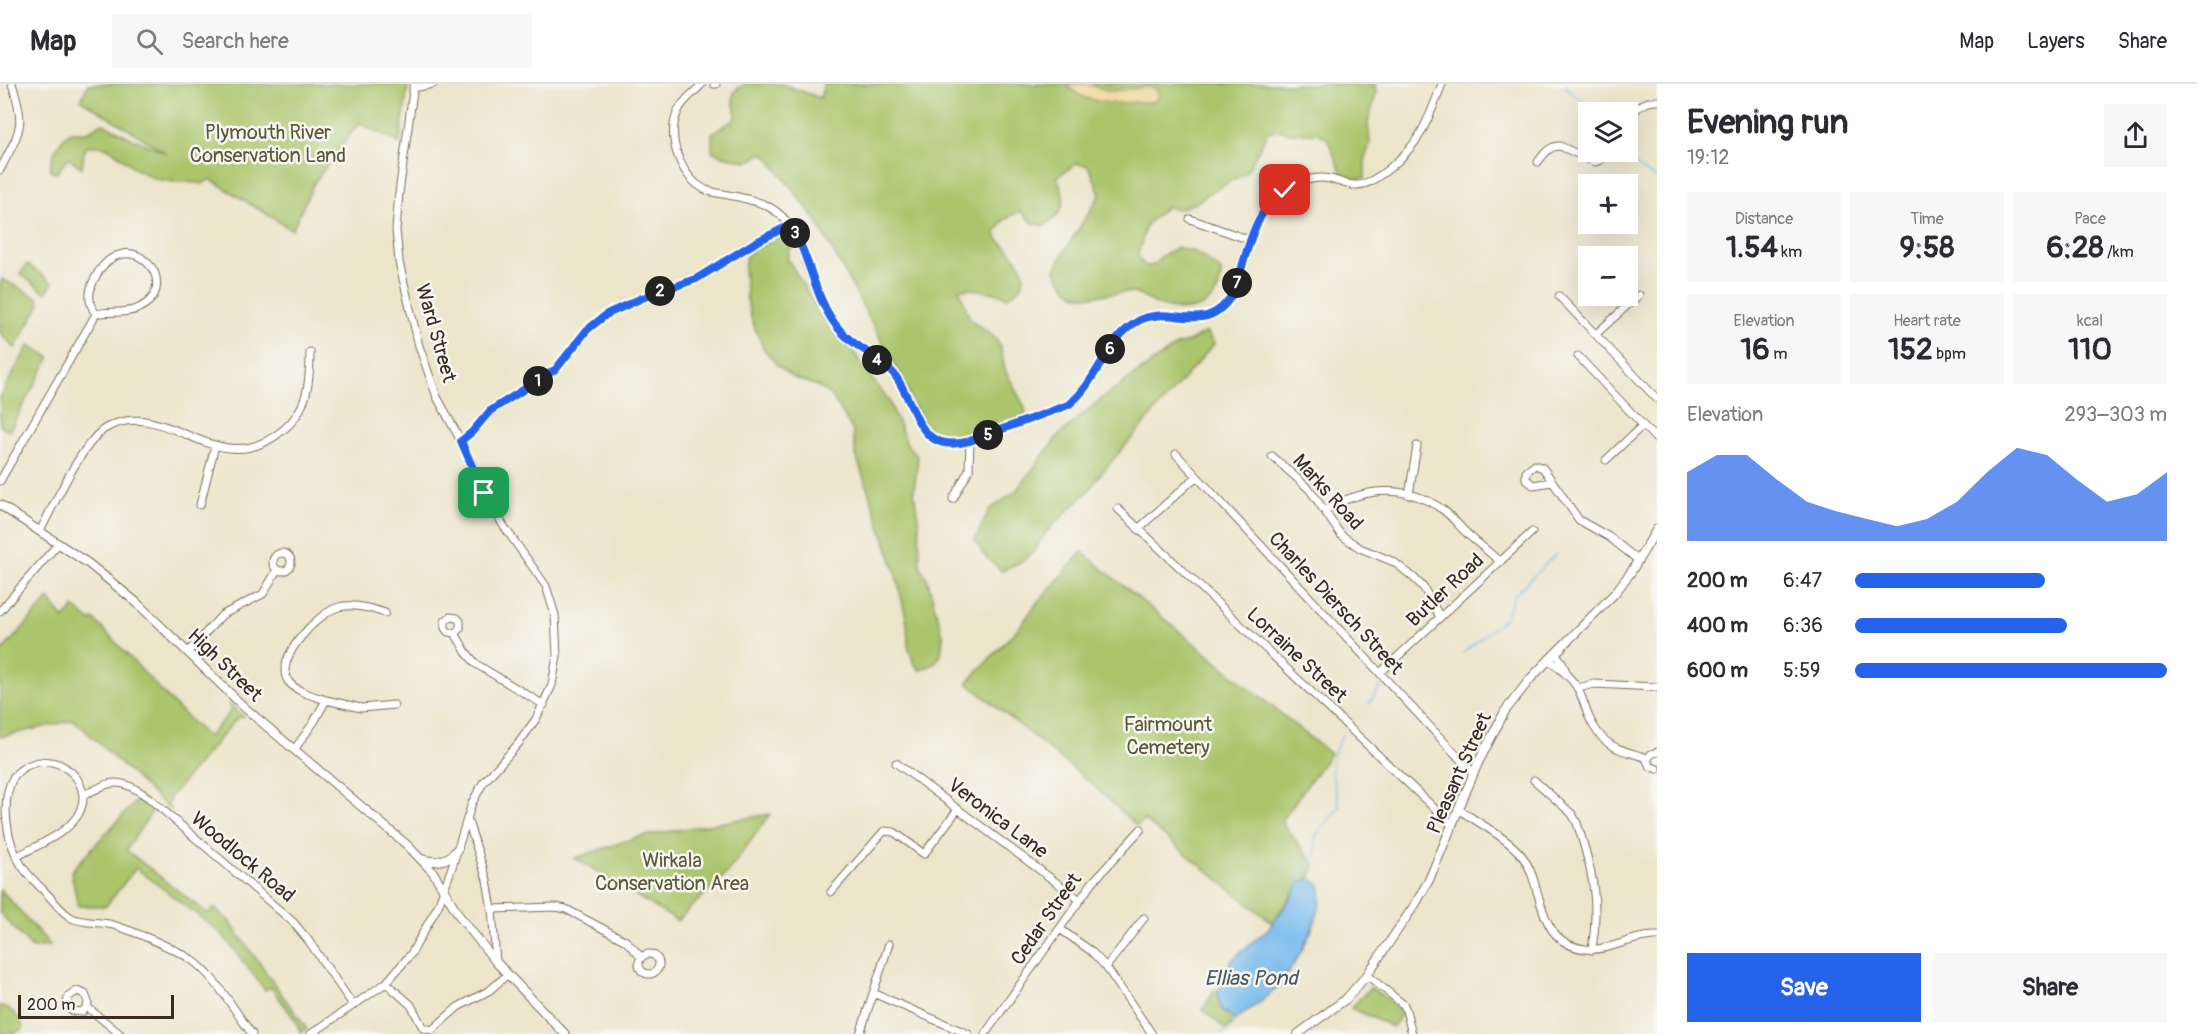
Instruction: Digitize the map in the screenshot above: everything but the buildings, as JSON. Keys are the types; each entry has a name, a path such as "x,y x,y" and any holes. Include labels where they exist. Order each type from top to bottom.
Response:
{"main road":[{"name":"High Street","path":"0,505 96,570 136,602 228,692 393,832 433,872 465,924 507,975 564,1034"},
{"name":"Pleasant Street","path":"1298,1034 1346,999 1367,975 1422,892 1473,773 1505,711 1531,678 1615,592 1657,529"},
{"path":"420,858 432,861 445,860 458,848"}],"street":[{"path":"0,170 16,138 21,118 12,84"},
{"path":"413,86 433,84"},
{"path":"702,84 681,106 673,129 678,154 687,174 705,189 760,201 775,209 790,225 801,245 821,302 836,326 854,344 893,372 924,432 941,442 956,444 1068,405 1080,395 1119,337 1140,321 1158,316 1197,318 1217,311 1233,293 1250,240 1266,207 1274,198 1294,185 1323,178 1347,185 1360,185 1381,175 1413,145 1423,130 1442,84"},
{"name":"Ward Street","path":"311,1034 386,983 411,954 438,906 477,792 527,734 544,705 552,685 557,656 552,604 541,578 493,509 437,397 426,369 402,275 397,244 396,215 413,86"},
{"path":"1638,108 1641,104 1657,100"},
{"path":"1538,162 1546,152 1556,146 1578,154"},
{"path":"1190,219 1250,240"},
{"path":"461,441 490,411 556,369 587,330 607,314 642,298 696,279 756,242 790,225"},
{"path":"125,254 139,256 151,265 157,280 153,294 147,302 134,310 96,314 90,305 90,291 98,273 106,263 115,256 125,254"},
{"path":"1596,334 1639,295"},
{"path":"1559,296 1657,398"},
{"path":"0,482 96,314"},
{"path":"40,531 86,448 98,434 116,423 146,420 215,446 235,449 258,445 269,440 298,414 306,397 310,377 310,351"},
{"path":"1578,356 1657,440"},
{"path":"1606,460 1643,425"},
{"path":"952,499 969,470 970,441"},
{"path":"200,505 215,446"},
{"path":"1409,495 1417,446"},
{"name":"Charles Diersch Street","path":"1176,454 1473,773"},
{"name":"Marks Road","path":"1272,456 1310,490 1341,535 1350,543 1394,562 1413,576 1423,587 1440,617"},
{"path":"1138,529 1196,477"},
{"path":"1552,483 1579,520 1609,537 1638,560"},
{"path":"1325,510 1352,497 1372,491 1389,491 1409,495 1442,509 1500,562"},
{"name":"Lorraine Street","path":"1118,509 1452,825"},
{"name":"Butler Road","path":"1380,673 1532,532"},
{"path":"0,611 58,544"},
{"path":"188,652 222,615 263,594 277,570"},
{"path":"385,613 370,608 337,607 321,617 293,648 284,667 287,680 299,690 326,700 361,708 394,705"},
{"path":"455,633 476,664 544,705"},
{"path":"1552,656 1578,688 1593,727 1603,741 1617,749 1648,758"},
{"path":"1578,688 1594,684 1657,687"},
{"path":"294,750 326,700"},
{"path":"1648,758 1657,752"},
{"path":"1648,758 1650,766 1657,769"},
{"path":"16,857 70,825 81,809 82,794 73,774 66,767 52,762 32,764 15,775 6,791 4,811 8,838 16,857 25,870 73,919 117,926 191,960 212,980 252,1034"},
{"name":"Veronica Lane","path":"897,763 1080,900"},
{"path":"1534,780 1572,814 1577,823 1596,902 1592,950"},
{"name":"Woodlock Road","path":"82,794 105,785 118,783 130,785 148,798 293,922 353,1005"},
{"path":"831,892 884,831 894,832 924,854 958,809"},
{"path":"1458,809 1520,854 1528,868 1542,912 1554,933 1570,945 1592,950 1612,948 1641,936 1657,936"},
{"path":"467,817 487,880 492,909 496,962"},
{"name":"Cedar Street","path":"985,1034 1092,883 1140,829"},
{"path":"458,848 464,845 477,847"},
{"path":"492,909 556,907 566,909 626,941 641,957"},
{"path":"1106,967 1144,918"},
{"path":"1060,929 1091,951 1106,967 1152,1034"},
{"path":"861,1034 889,944"},
{"path":"386,983 411,1005 423,1028 432,1030 458,1007 490,990 507,975"},
{"path":"1367,975 1404,1005 1412,1034"},
{"path":"873,993 968,1034"},
{"path":"87,1007 120,1034"}],"green space":[{"name":"Plymouth River Conservation Land","path":"88,84 408,84 400,143 359,123 314,183 292,230 210,179 203,184 157,179 136,169 114,151 102,146 87,147 82,168 68,158 57,173 51,172 53,157 58,146 68,134 88,131 103,123 167,153 81,100"},
{"path":"746,84 782,84 820,98 824,84 1375,84 1376,94 1368,123 1370,144 1365,158 1365,178 1355,179 1342,174 1327,138 1318,133 1291,133 1276,130 1268,132 1246,173 1197,202 1179,209 1166,207 1146,225 1138,255 1146,266 1155,265 1160,257 1177,247 1197,253 1221,271 1220,284 1216,293 1202,306 1182,310 1156,304 1134,293 1082,296 1074,294 1066,287 1055,270 1100,195 1087,165 1076,164 1057,177 1063,204 1052,221 1044,226 1033,223 1020,211 1004,220 996,233 998,239 1012,253 1022,268 1024,275 1022,283 1007,297 984,291 959,289 970,319 994,337 1000,346 1005,370 1025,408 1026,415 971,436 952,439 942,438 929,432 923,423 897,369 816,220 766,155 761,154 748,162 722,156 712,151 712,133 733,121 736,116 734,94"},
{"path":"789,235 793,243 787,258 829,328 852,349 867,373 888,399 908,446 918,457 914,492 919,523 920,566 927,578 943,635 941,655 934,664 920,670 914,664 908,646 907,622 895,570 856,455 852,429 832,396 817,386 794,378 777,365 763,348 751,318 744,270 746,257 753,249"},
{"path":"27,264 53,283 46,293 20,274"},
{"path":"2,279 38,298 40,304 15,348 0,333"},
{"path":"1206,332 1214,344 1098,477 1091,488 1047,531 1033,552 1024,560 1002,571 984,555 975,540 989,510 1016,491 1058,436 1102,398 1177,345 1189,342"},
{"path":"29,345 50,357 9,431 0,426 0,397"},
{"name":"Fairmount Cemetery","path":"1082,552 1330,754 1281,821 1315,865 1310,878 1300,885 1272,923 1144,820 1137,826 1092,784 967,683 1021,625"},
{"path":"49,599 64,619 74,607 90,621 93,619 178,709 208,737 230,712 229,704 244,717 237,718 170,797 168,804 171,811 74,720 0,737 0,653"},
{"path":"140,797 154,809 126,850 208,914 214,908 229,921 307,1029 301,1033 295,1020 271,987 265,990 222,934 136,868 106,906 78,906 71,871"},
{"name":"Wirkala Conservation Area","path":"770,814 728,872 677,921 575,858 638,837"},
{"path":"0,889 51,946 32,948 0,913"},
{"path":"1371,987 1403,1012 1393,1027 1351,1008"},
{"path":"1214,991 1218,993 1222,1010 1236,1019 1227,1030 1203,1010"},
{"path":"0,1006 17,1016 23,1027 19,1031 0,1034"}],"sand":[{"path":"1066,84 1086,84 1110,91 1151,87 1157,90 1159,97 1150,102 1099,102 1081,96"}],"water":[{"name":"Ellias Pond","path":"1310,878 1320,885 1321,895 1315,921 1302,949 1288,973 1274,990 1235,1019 1222,1010 1218,998 1218,991 1226,970 1231,961 1268,929 1291,899 1299,883"}],"waterway":[{"path":"1567,84 1566,87 1582,102"},
{"path":"1633,162 1643,171 1657,178"},
{"path":"1463,653 1505,618 1514,595 1556,554"},
{"path":"1369,704 1381,686"},
{"path":"1303,883 1298,874 1315,858 1316,835 1340,806 1334,785 1332,763 1342,735"},
{"path":"1221,1034 1231,1027 1235,1017"}],"route":[{"path":"484,493 461,441 480,424 490,411 550,374 560,365 587,330 607,314 624,305 696,279 756,242 790,225 801,245 821,302 836,326 847,339 893,372 924,432 941,442 956,444 1028,421 1068,405 1080,395 1119,337 1140,321 1158,316 1197,318 1217,311 1233,293 1259,218 1274,198 1285,190"}]}
